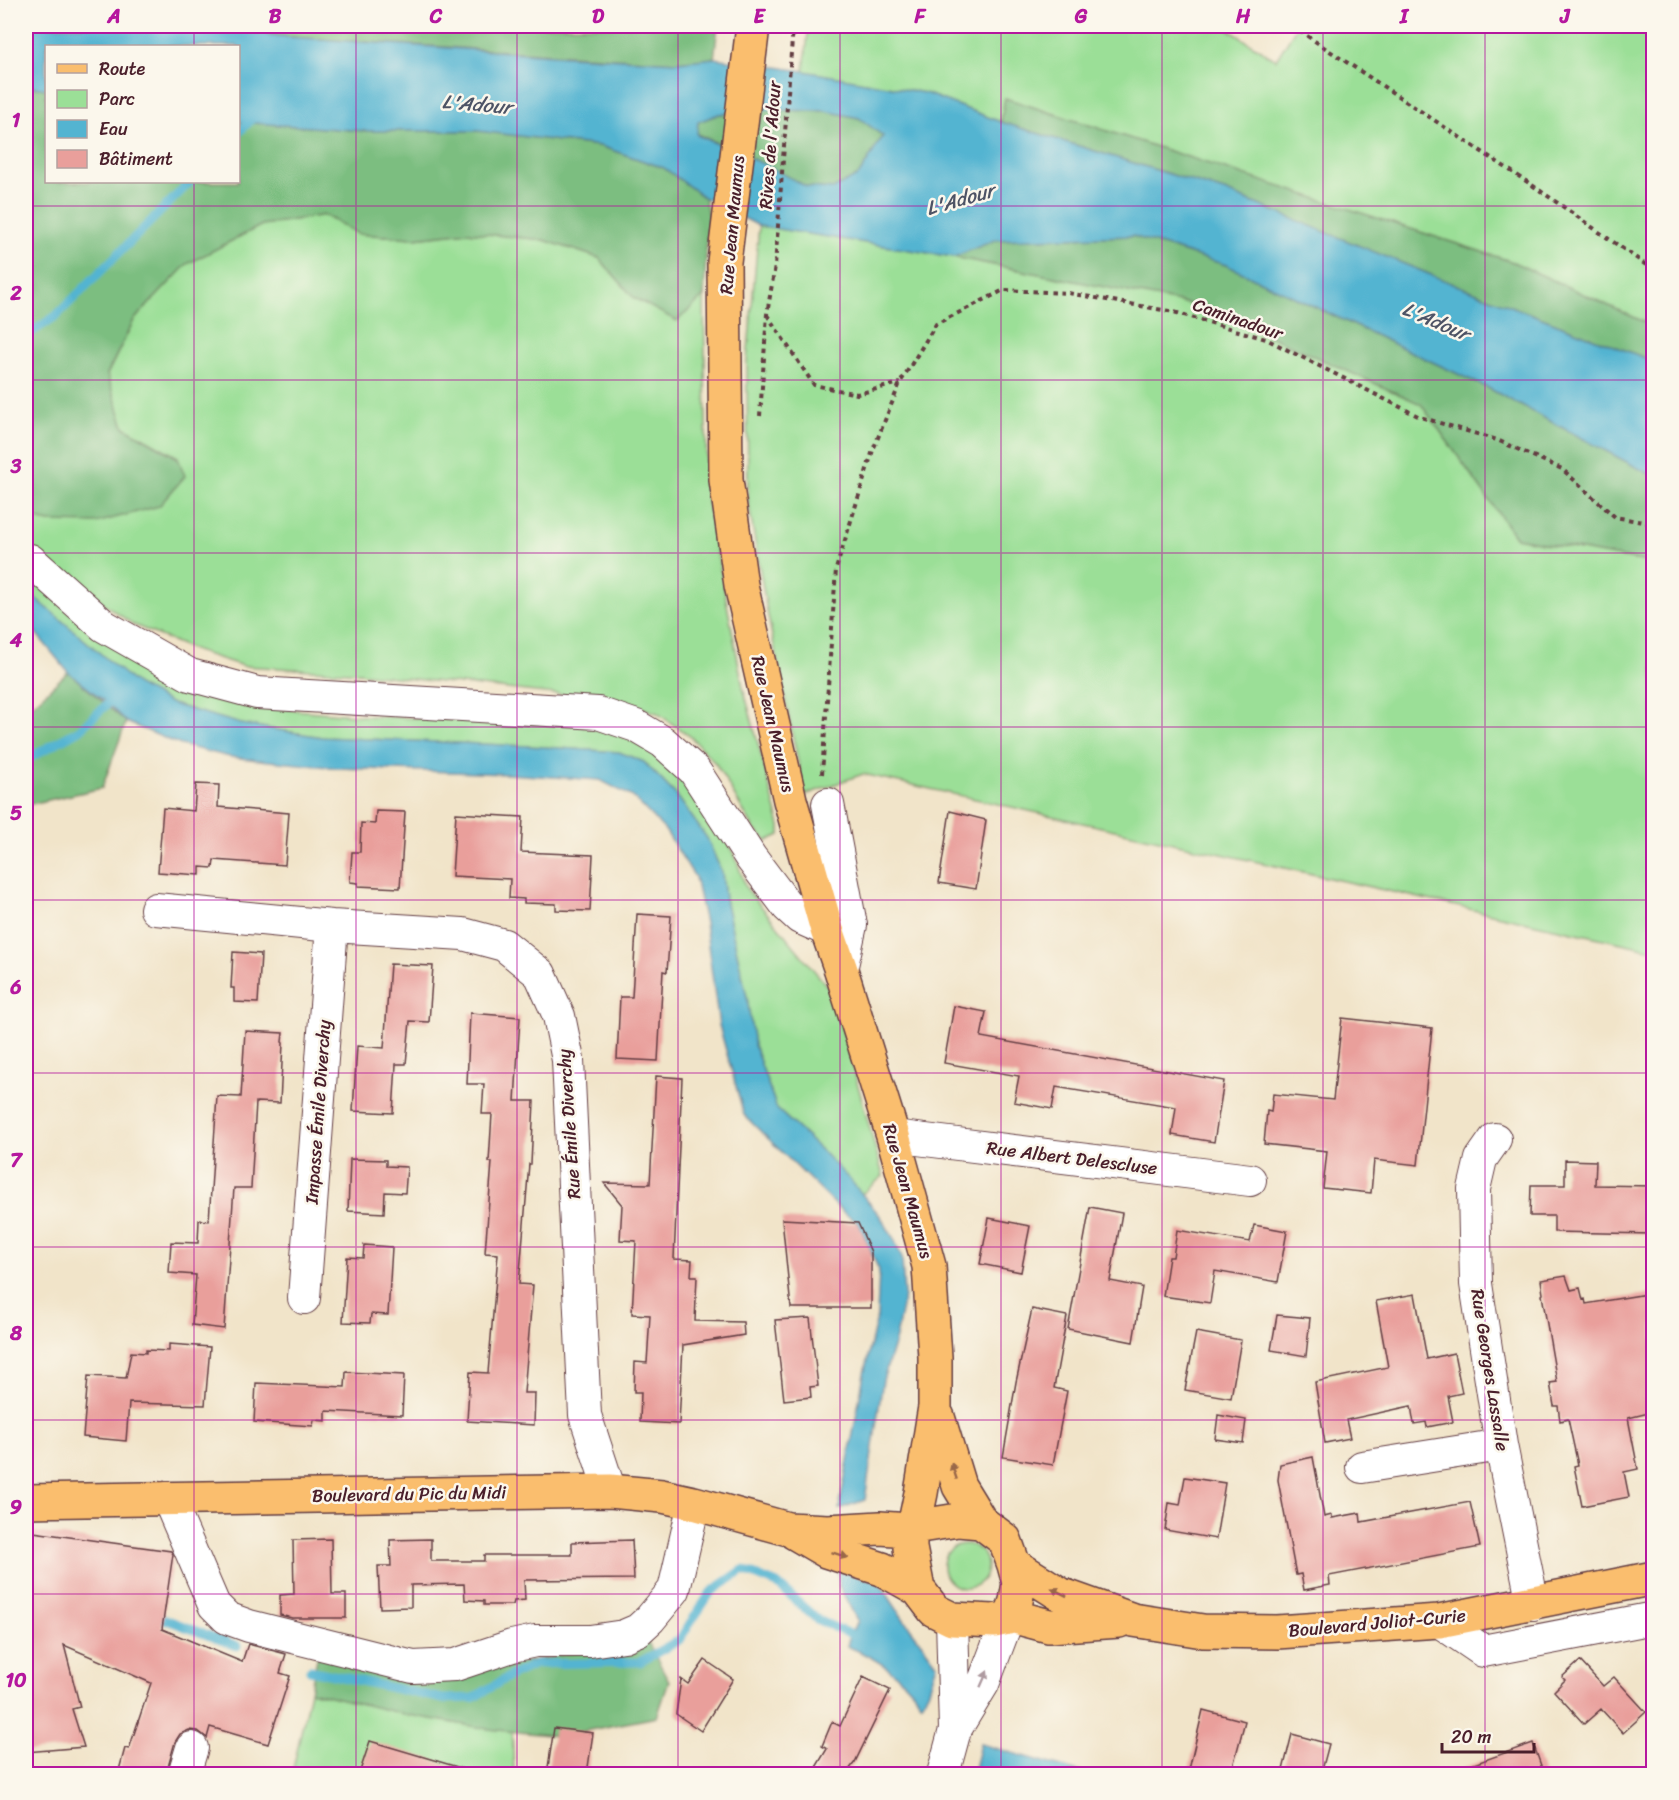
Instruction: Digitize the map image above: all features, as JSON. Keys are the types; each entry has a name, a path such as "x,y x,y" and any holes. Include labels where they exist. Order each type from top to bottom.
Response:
{"main road":[{"name":"Rue Jean Maumus","path":"753,26 724,262 726,480 740,573 790,800 827,930 893,1136 929,1266 935,1357 935,1407"},
{"path":"935,1407 959,1486 981,1522 1005,1540 1014,1564 1019,1583 1010,1617"},
{"path":"935,1407 910,1548 918,1588 934,1610 952,1618 994,1621 1010,1617 1049,1626 1133,1620"},
{"name":"Boulevard du Pic du Midi","path":"26,1501 610,1491 662,1496 788,1528"},
{"path":"788,1528 828,1531 912,1528 958,1520 981,1522"},
{"path":"788,1528 826,1551 882,1569 918,1588"},
{"path":"1014,1564 1060,1594 1133,1620"},
{"name":"Boulevard Joliot-Curie","path":"1133,1620 1203,1631 1277,1632 1439,1622 1653,1578"}],"street":[{"path":"26,560 30,560 104,626 190,675 257,693 598,713 636,726 663,742 694,770 751,858 788,907 800,918 827,930"},
{"path":"828,804 851,925 841,970"},
{"name":"Rue Émile Diverchy","path":"156,909 332,926 463,934 504,945 540,974 559,1016 568,1060 585,1415 610,1491"},
{"name":"Impasse Émile Diverchy","path":"304,1298 332,926"},
{"name":"Rue Albert Delescluse","path":"893,1136 1250,1180"},
{"name":"Rue Georges Lassalle","path":"1495,1139 1481,1159 1474,1189 1476,1284 1501,1445 1533,1604"},
{"path":"1362,1467 1501,1445"},
{"path":"168,1498 214,1605 227,1618 249,1626 412,1667 455,1665 512,1646 535,1641 590,1641 624,1636 638,1630 674,1590 694,1503"},
{"path":"943,1774 955,1730 983,1684 1010,1617"},
{"path":"952,1618 955,1730"},
{"path":"1439,1622 1483,1651 1653,1618"}],"path":[{"name":"Rives de l'Adour","path":"776,266 793,26"},
{"path":"1292,26 1532,185 1652,268"},
{"name":"Caminadour","path":"828,804 821,778 836,569 873,450 900,383 936,324 1004,290 1068,293 1174,312 1266,339 1420,417 1497,440 1562,469 1615,518 1653,524"},
{"path":"767,314 814,385 857,394 900,383"}],"green space":[{"path":"204,26 718,26 714,58 677,62 288,37"},
{"path":"826,26 1223,26 1276,60 1297,26 1653,26 1653,326 1513,262 1005,98 1001,122 925,93 804,71 808,33"},
{"path":"26,86 45,89 45,183 240,183 240,122 366,131 478,131 600,146 664,168 705,198 708,216 704,296 677,321 634,298 599,258 544,240 467,232 414,238 358,234 325,215 262,225 187,264 134,320 107,374 124,427 178,458 185,476 159,506 96,523 50,522 26,517"},
{"path":"1005,98 1513,262 1653,326 1653,361 1451,283 1224,191 1001,122"},
{"path":"772,110 825,111 859,118 883,136 859,175 833,189 807,187 768,166 697,134 698,122 719,114"},
{"path":"325,215 358,234 414,238 467,232 544,240 599,258 634,298 677,320 704,296 707,501 743,687 780,826 780,835 767,841 754,829 716,764 691,737 657,713 621,701 348,672 243,666 196,651 134,625 35,555 26,552 26,517 50,522 178,457 124,427 107,375 134,320 187,264 262,225"},
{"path":"759,226 954,257 1205,307 1421,404 1516,538 1653,563 1653,950 863,774 805,795 767,611 748,500 747,362"},
{"path":"1133,236 1226,265 1490,389 1653,476 1653,563 1516,538 1421,404 1205,307 954,257 995,240"},
{"path":"26,577 259,707 365,716 580,725 619,735 645,747 672,769 707,805 734,853 746,888 832,992 883,1176 862,1194 822,1151 777,1109 754,1045 747,997 725,899 722,873 707,838 677,796 644,762 619,752 322,737 241,724 172,704 136,684 26,590"},
{"path":"68,672 126,722 102,788 26,805 26,711"},
{"path":"965,1544 980,1551 987,1566 980,1581 965,1588 950,1581 943,1566 950,1551"},
{"path":"645,1637 669,1681 657,1717 558,1736 488,1729 403,1714 310,1691 318,1654 468,1672"},
{"path":"310,1691 435,1719 512,1731 514,1774 292,1774"}],"water":[{"name":"L'Adour","path":"26,26 204,26 288,37 569,56 677,62 714,58 804,71 925,93 1001,122 1224,191 1451,283 1653,361 1653,476 1490,389 1226,265 1133,236 995,240 954,257 759,226 705,198 664,168 600,146 478,131 366,131 240,122 240,45 45,45 45,89 26,86","holes":["772,110 825,111 859,118 883,136 859,175 833,189 807,187 768,166 697,135 698,122 719,114"]},
{"path":"26,590 136,684 172,704 241,724 322,737 619,752 644,762 677,796 707,838 722,873 725,899 747,997 754,1045 777,1109 851,1181 881,1217 902,1258 904,1296 896,1338 883,1380 865,1500 839,1509 877,1317 879,1270 858,1223 843,1212 744,1115 719,1025 705,923 695,877 665,830 633,797 600,780 338,768 230,757 181,745 126,722 108,704 68,672 26,621"},
{"path":"838,1571 879,1582 937,1664 929,1690 922,1703 889,1669 847,1646 850,1634 858,1622 839,1586"},
{"path":"980,1744 1086,1774 976,1774 973,1773"}],"building":[{"path":"196,784 219,785 218,807 289,813 285,865 214,860 213,868 200,867 200,875 158,872 163,808 194,811"},
{"path":"376,811 405,812 400,888 358,886 358,883 350,882 352,852 360,852 361,823 375,824"},
{"path":"950,811 986,820 976,889 939,883"},
{"path":"456,813 523,817 521,852 593,855 590,911 556,910 556,904 524,903 524,899 509,898 510,879 452,876"},
{"path":"637,914 671,916 667,972 663,971 658,1061 617,1059 620,997 632,997"},
{"path":"233,952 261,954 258,1003 234,1002 234,988 231,988"},
{"path":"390,964 433,966 429,1022 410,1021 406,1064 396,1064 393,1113 353,1111 357,1046 384,1048"},
{"path":"954,1006 986,1012 981,1037 1224,1081 1214,1142 1172,1135 1176,1107 1056,1087 1052,1109 1014,1102 1019,1076 944,1063"},
{"path":"470,1013 520,1017 515,1101 534,1101 531,1164 529,1164 519,1284 533,1285 524,1393 535,1393 534,1425 467,1421 470,1372 488,1373 498,1254 485,1253 492,1162 489,1162 492,1114 482,1114 484,1084 467,1084"},
{"path":"1342,1018 1432,1028 1418,1165 1374,1160 1371,1193 1323,1188 1327,1151 1264,1144 1267,1111 1271,1112 1273,1094 1333,1100"},
{"path":"245,1031 283,1033 280,1103 256,1102 251,1188 234,1188 224,1329 192,1325 196,1275 169,1273 171,1242 198,1243 199,1220 209,1221 217,1096 241,1097"},
{"path":"656,1076 682,1078 674,1259 692,1260 691,1276 697,1276 695,1321 743,1322 744,1335 683,1345 679,1424 640,1422 641,1392 634,1392 635,1362 647,1363 650,1315 632,1314 636,1241 620,1240 622,1205 604,1183 650,1184"},
{"path":"350,1159 386,1160 386,1166 407,1167 405,1193 385,1192 384,1213 348,1211"},
{"path":"1565,1160 1596,1161 1595,1185 1653,1186 1653,1234 1554,1232 1554,1216 1530,1216 1531,1185 1565,1185"},
{"path":"1090,1207 1122,1213 1110,1281 1142,1287 1133,1342 1068,1329"},
{"path":"989,1218 1030,1226 1021,1272 980,1264"},
{"path":"782,1219 858,1223 871,1252 871,1308 791,1308"},
{"path":"1254,1225 1287,1231 1278,1282 1215,1271 1210,1303 1163,1296 1169,1257 1173,1257 1177,1230 1250,1242"},
{"path":"364,1245 392,1247 388,1315 371,1314 370,1323 343,1322 347,1257 363,1258"},
{"path":"1566,1276 1571,1290 1580,1288 1586,1304 1653,1293 1653,1412 1628,1418 1638,1469 1624,1472 1629,1497 1582,1506 1574,1466 1578,1465 1568,1419 1560,1421 1558,1406 1554,1406 1550,1383 1557,1382 1542,1295 1541,1280"},
{"path":"1415,1294 1427,1359 1454,1353 1462,1393 1448,1396 1453,1422 1427,1427 1426,1422 1414,1424 1411,1406 1346,1420 1350,1438 1325,1443 1315,1382 1388,1367 1376,1301"},
{"path":"1032,1309 1067,1316 1054,1388 1067,1391 1053,1465 1003,1457"},
{"path":"1277,1315 1310,1318 1306,1356 1271,1350"},
{"path":"810,1318 818,1386 810,1387 811,1397 784,1400 775,1320"},
{"path":"1196,1332 1241,1340 1231,1398 1185,1390"},
{"path":"169,1344 210,1347 205,1405 129,1403 126,1441 83,1437 88,1376 126,1378 131,1352 169,1351"},
{"path":"346,1372 404,1375 402,1415 326,1411 326,1421 314,1420 313,1426 254,1422 256,1383 345,1387"},
{"path":"1218,1415 1246,1420 1243,1443 1215,1439"},
{"path":"1313,1457 1324,1517 1332,1515 1332,1518 1360,1513 1361,1522 1470,1502 1480,1547 1329,1576 1330,1585 1304,1590 1301,1574 1296,1575 1278,1480 1280,1464"},
{"path":"1185,1477 1225,1483 1216,1539 1165,1530 1169,1503 1180,1505"},
{"path":"26,1531 171,1551 173,1554 162,1629 242,1662 248,1644 286,1654 280,1673 290,1676 268,1744 210,1727 207,1738 198,1731 189,1730 180,1734 175,1742 166,1774 118,1774 125,1748 129,1749 151,1683 64,1645 80,1707 72,1709 84,1747 26,1752"},
{"path":"331,1539 332,1594 346,1594 346,1618 292,1618 280,1615 280,1595 294,1594 293,1540"},
{"path":"431,1539 431,1561 484,1561 484,1555 572,1555 572,1542 632,1540 634,1579 524,1580 525,1600 514,1601 513,1605 484,1605 484,1601 465,1600 464,1584 411,1585 411,1607 380,1608 378,1566 391,1566 390,1540"},
{"path":"705,1660 733,1679 701,1731 676,1714 681,1679 688,1684"},
{"path":"1580,1661 1603,1686 1614,1677 1646,1712 1623,1733 1601,1709 1584,1724 1554,1691 1565,1680 1562,1677"},
{"path":"863,1677 890,1690 855,1762 846,1774 812,1774 827,1749 822,1746 832,1722 840,1726"},
{"path":"1203,1710 1245,1721 1231,1774 1188,1774"},
{"path":"554,1728 593,1733 587,1774 547,1774"},
{"path":"1292,1734 1329,1744 1321,1774 1282,1774"},
{"path":"370,1741 461,1768 460,1774 359,1774"},
{"path":"1533,1743 1544,1774 1454,1774 1454,1771"}],"waterway":[{"path":"240,131 256,115"},
{"path":"26,336 56,316 189,183"},
{"path":"26,760 79,730 116,696"},
{"path":"310,1670 443,1699 473,1698 536,1664 640,1662 679,1640 711,1592 743,1570 777,1584 818,1620 861,1639"},
{"path":"154,1615 237,1646"}]}
